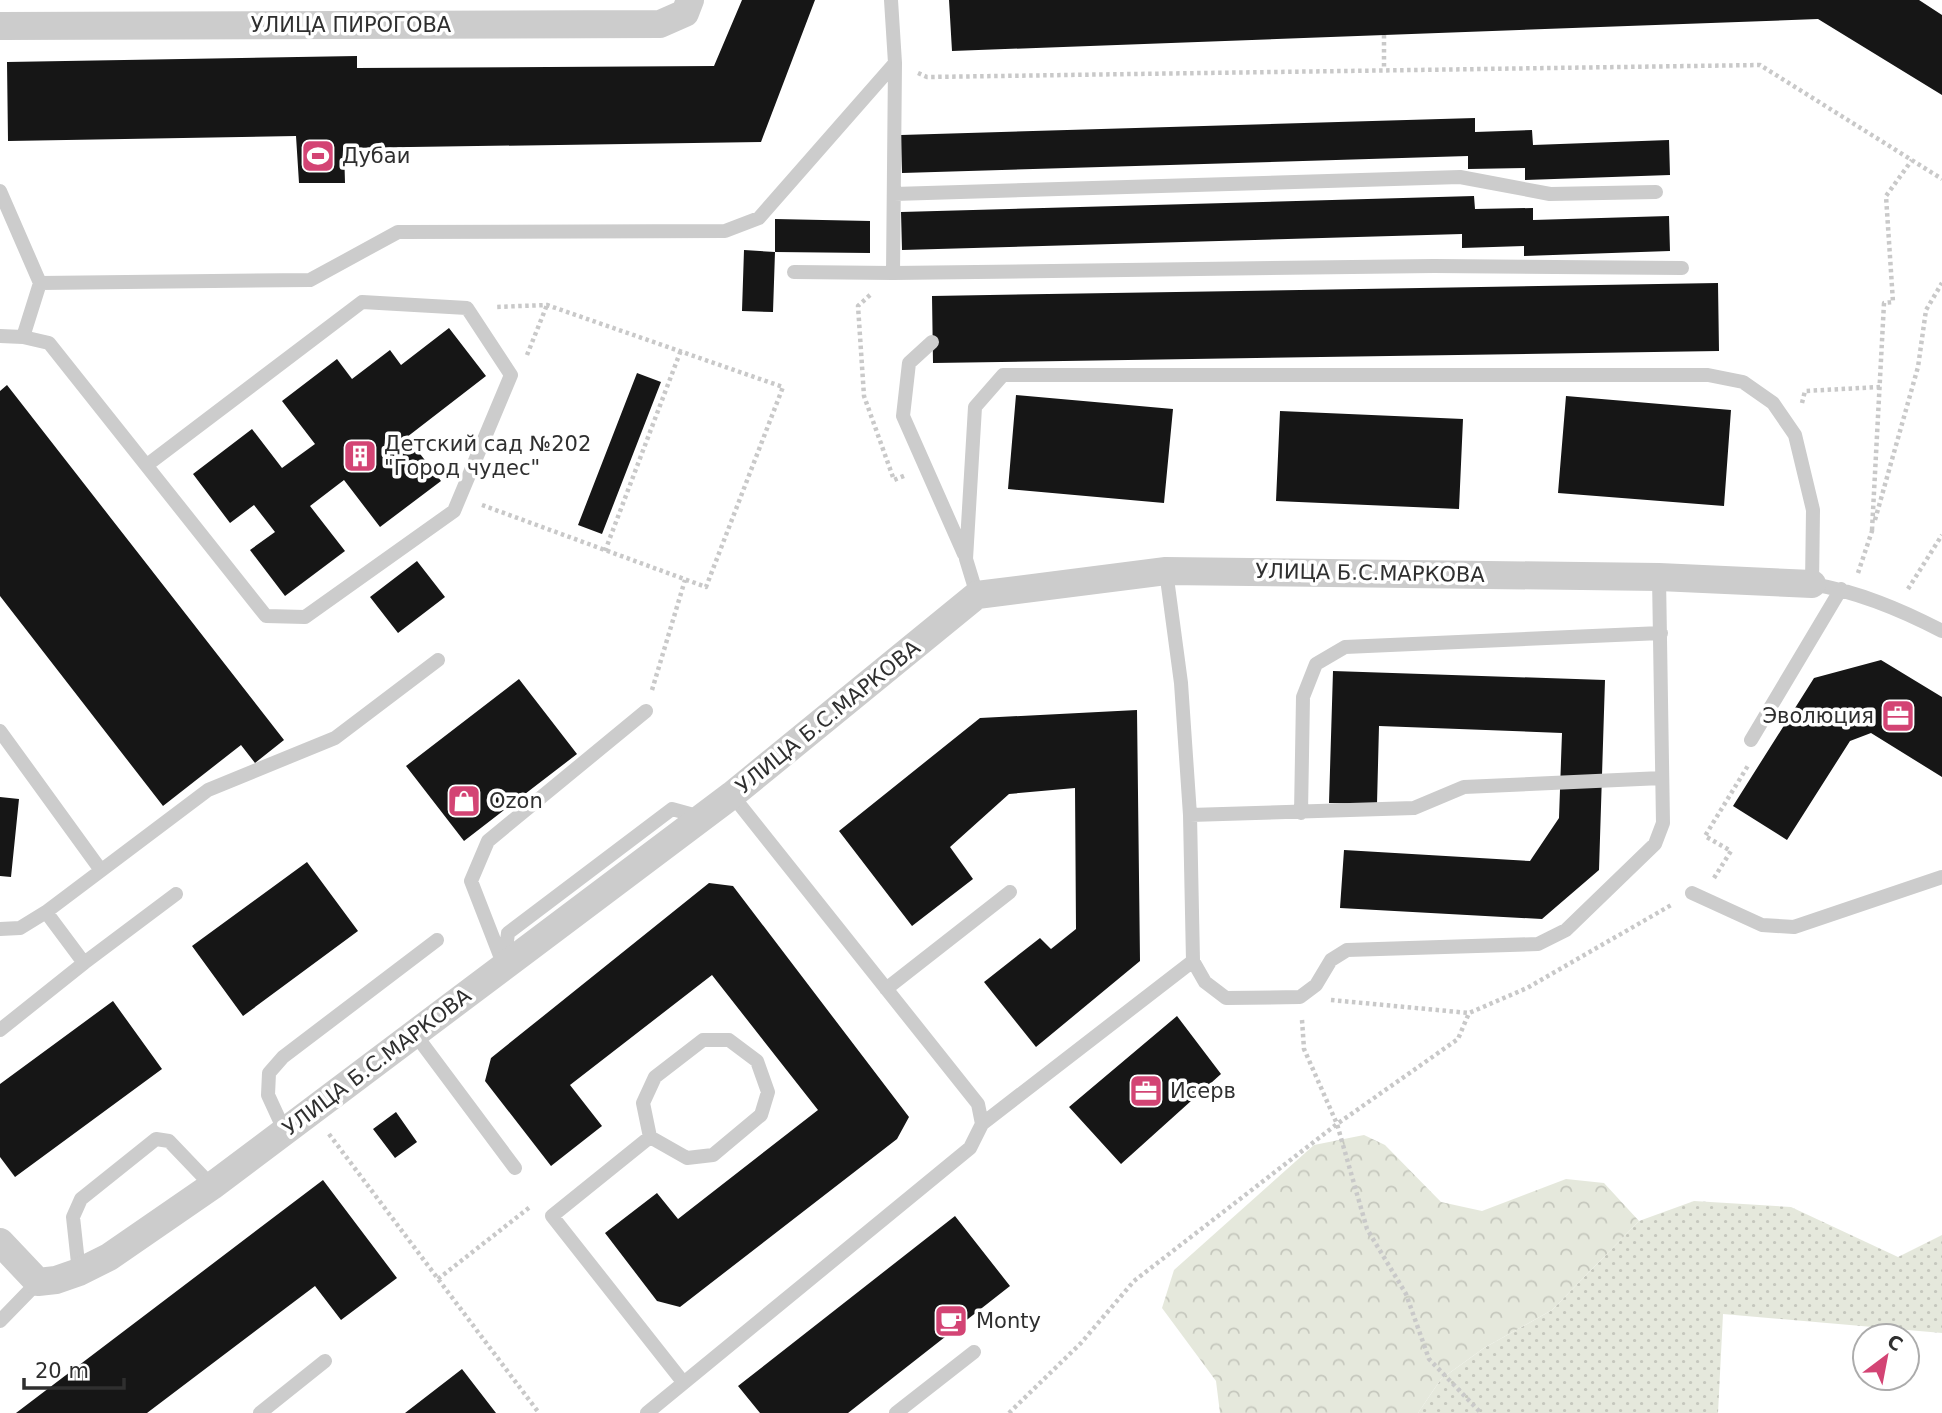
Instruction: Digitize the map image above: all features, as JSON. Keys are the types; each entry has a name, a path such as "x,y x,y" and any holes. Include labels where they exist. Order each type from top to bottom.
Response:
{"street":[{"name":"УЛИЦА ПИРОГОВА","path":"0,26 660,24 685,13 690,0"},
{"name":"УЛИЦА Б.С.МАРКОВА","path":"38,1282 56,1280 79,1272 109,1257 212,1186 732,795 977,595 1166,571 1659,577 1812,584"},
{"path":"0,1242 38,1282"}],"lane":[{"path":"891,0 895,63 893,273"},
{"path":"40,284 310,280 398,232 724,231 759,218 895,63"},
{"path":"894,194 1460,177 1550,194 1656,192"},
{"path":"0,191 40,284 23,337"},
{"path":"794,272 1434,266 1682,268"},
{"path":"0,336 23,337 49,343 266,616 305,617 454,511 511,375 467,308 362,303 148,465"},
{"path":"932,342 909,363 903,416 966,559 977,595"},
{"path":"966,559 975,407 1003,375 1709,375 1743,382 1773,403 1795,435 1813,510 1812,584 1847,591 1896,608 1942,631"},
{"path":"1166,571 1181,683 1190,815 1193,961 1205,982 1226,998 1300,997 1316,985 1331,960 1347,950 1538,944 1566,930 1655,844 1663,823 1659,577"},
{"path":"1751,740 1847,591"},
{"path":"1301,813 1303,697 1316,664 1345,647 1661,633"},
{"path":"0,929 20,929 46,912 208,790 335,738 438,660"},
{"path":"504,966 471,881 488,841 646,711"},
{"path":"0,731 100,869"},
{"path":"1190,815 1414,808 1464,786 1662,778"},
{"path":"732,795 978,1104 982,1124"},
{"path":"1697,895 1762,925 1794,927 1942,877"},
{"path":"886,989 1010,892"},
{"path":"0,1030 176,894"},
{"path":"46,912 84,963"},
{"path":"285,1132 268,1095 269,1073 283,1057 437,940"},
{"path":"647,1413 970,1148 982,1124 1193,961"},
{"path":"415,1034 515,1168"},
{"path":"703,1040 729,1040 757,1061 768,1092 761,1115 713,1155 687,1158 650,1138 643,1103 655,1077 703,1040"},
{"path":"650,1138 552,1216 683,1382"},
{"path":"79,1272 74,1217 81,1199 156,1139 169,1141 212,1186"},
{"path":"0,1321 38,1282"},
{"path":"896,1413 974,1352"},
{"path":"260,1413 325,1361"}],"path":[{"path":"1384,35 1384,70"},
{"path":"895,63 927,76 1760,65 1942,179"},
{"path":"1872,530 1884,303 1893,302 1886,196 1912,160"},
{"path":"1847,591 1872,530 1918,367 1926,310 1942,283"},
{"path":"467,308 547,305 783,387 706,587 470,501"},
{"path":"523,366 547,305"},
{"path":"858,306 864,396 894,480"},
{"path":"604,551 681,350"},
{"path":"1795,435 1805,391 1880,387"},
{"path":"1896,608 1942,535"},
{"path":"646,711 685,580"},
{"path":"1481,1413 1429,1359 1406,1294 1367,1229 1337,1124 1304,1049 1300,997 1469,1013 1527,988 1697,895 1731,851 1705,836 1750,762"},
{"path":"1009,1413 1081,1343 1134,1281 1337,1124 1458,1039 1469,1013"},
{"path":"312,1111 539,1413"},
{"path":"438,1279 539,1199 552,1216"}],"green space":[{"path":"1364,1135 1385,1145 1441,1202 1482,1211 1566,1179 1604,1183 1639,1221 1552,1310 1484,1348 1441,1379 1418,1413 1220,1413 1216,1381 1162,1308 1174,1270 1314,1145"},
{"path":"1694,1201 1791,1207 1898,1257 1942,1235 1942,1333 1921,1331 1921,1322 1851,1322 1851,1325 1723,1314 1718,1413 1418,1413 1441,1379 1484,1348 1552,1310 1639,1221"}],"building":[{"path":"742,0 815,0 761,142 344,148 345,183 299,183 296,136 8,141 7,62 357,56 357,68 714,66"},
{"path":"949,0 1919,0 1942,15 1942,95 1818,19 952,51"},
{"path":"1475,118 1475,132 1532,130 1533,145 1669,140 1670,175 1525,180 1525,168 1468,169 1468,156 902,173 901,135"},
{"path":"1474,196 1475,209 1533,208 1533,220 1669,216 1670,251 1524,256 1524,246 1462,248 1462,234 902,250 901,212"},
{"path":"775,219 870,221 870,253 775,252"},
{"path":"744,250 775,252 773,312 742,311"},
{"path":"1718,283 1719,351 933,363 932,296"},
{"name":"Детский сад №202 \"Город чудес\"","path":"449,328 486,376 407,437 441,481 380,527 344,480 310,506 345,551 285,596 250,550 275,532 254,505 230,523 193,474 252,429 282,468 315,444 282,401 337,359 352,379 390,350 401,365"},
{"path":"637,373 661,382 602,534 578,525"},
{"path":"7,385 284,740 255,763 241,745 163,806 0,596 0,391"},
{"path":"1016,395 1173,409 1164,503 1008,489"},
{"path":"1566,396 1731,410 1724,506 1558,493"},
{"path":"1280,411 1463,419 1459,509 1276,501"},
{"path":"417,561 445,597 398,633 370,597"},
{"path":"1881,660 1942,697 1942,777 1871,733 1850,741 1787,840 1733,806 1814,678"},
{"path":"1333,671 1605,680 1599,870 1542,919 1340,908 1344,850 1530,861 1559,818 1562,733 1379,726 1377,804 1329,803"},
{"path":"519,679 577,754 464,841 406,766"},
{"path":"1137,710 1140,961 1036,1047 984,982 1040,938 1051,949 1076,929 1075,788 1009,794 950,847 973,879 912,926 839,831 980,718"},
{"path":"0,797 19,799 11,877 0,876"},
{"path":"307,862 358,931 243,1016 192,946"},
{"path":"709,883 733,886 909,1117 897,1139 680,1307 657,1301 605,1233 657,1193 678,1219 818,1110 712,975 570,1085 602,1126 551,1166 485,1081 491,1058"},
{"path":"113,1001 162,1069 15,1177 0,1157 0,1084"},
{"name":"Исерв","path":"1177,1016 1221,1074 1121,1164 1069,1107"},
{"path":"396,1112 417,1142 395,1158 373,1129"},
{"path":"323,1180 397,1278 341,1320 315,1286 147,1413 16,1413"},
{"path":"955,1216 1010,1286 848,1413 760,1413 738,1386"},
{"path":"462,1369 496,1413 405,1413"}],"place":[{"name":"Дубаи","path":"318,156"},
{"name":"Детский сад №202 \"Город чудес\"","path":"360,456"},
{"name":"Эволюция","path":"1898,716"},
{"name":"Ozon","path":"464,801"},
{"name":"Исерв","path":"1146,1091"},
{"name":"Monty","path":"951,1321"}]}
